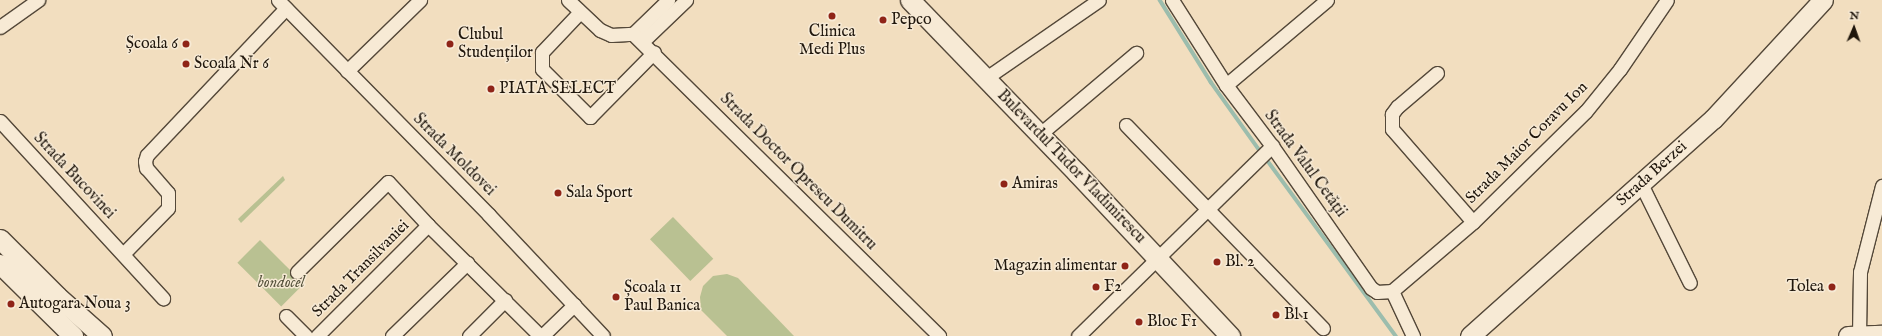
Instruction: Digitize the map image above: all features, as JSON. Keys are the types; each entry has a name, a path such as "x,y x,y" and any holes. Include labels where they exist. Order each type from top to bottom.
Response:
{"main road":[{"name":"Bulevardul Tudor Vladimirescu","path":"910,0 1040,134 1230,336"},
{"name":"Strada Berzei","path":"1470,336 1713,119 1823,0"},
{"path":"0,239 57,296 102,336"},
{"path":"0,264 73,336"},
{"path":"1855,336 1882,335"}],"street":[{"path":"0,27 38,0"},
{"path":"347,71 420,0"},
{"path":"568,0 580,13 600,30 611,35 637,38 686,0"},
{"path":"637,38 668,0"},
{"path":"986,78 1099,0"},
{"name":"Strada Valul Cetății","path":"1172,0 1226,84 1272,146 1371,288 1377,292 1392,291"},
{"path":"1226,84 1327,0"},
{"name":"Strada Maior Coravu Ion","path":"1392,291 1473,222 1596,100 1667,0"},
{"path":"123,254 168,208 168,193 146,168 144,161 282,4"},
{"name":"Strada Moldovei","path":"282,4 603,336"},
{"path":"580,13 542,52 542,69 590,117 654,52"},
{"name":"Strada Doctor Oprescu Dumitru","path":"637,38 654,52 939,336"},
{"path":"1040,134 1136,53"},
{"path":"1436,72 1397,107 1392,114 1392,129 1473,222"},
{"name":"Strada Bucovinei","path":"0,121 163,298"},
{"path":"1126,126 1323,328"},
{"path":"1078,336 1272,146"},
{"name":"Strada Transilvaniei","path":"297,272 388,182 428,225 541,336 574,305"},
{"path":"1641,184 1690,283"},
{"path":"1855,336 1860,272 1882,186"},
{"name":"Strada Transilvaniei","path":"317,336 428,225"},
{"path":"392,336 467,262"},
{"path":"1392,291 1413,336"},
{"path":"469,336 506,300"},
{"name":"Strada Transilvaniei","path":"286,316 306,336"}],"green space":[{"path":"283,176 285,180 241,223 238,219"},
{"path":"673,217 713,259 690,281 650,239"},
{"name":"bondocel","path":"260,240 304,284 281,306 237,263"},
{"path":"727,274 738,278 794,336 727,336 701,310 700,297 703,286 713,276"}],"waterway":[{"path":"1160,0 1211,82 1261,152"},
{"path":"1265,157 1396,336"}],"place":[{"name":"Clinica Medi Plus","path":"832,16"},
{"name":"Pepco","path":"883,20"},
{"name":"Școala 6","path":"186,44"},
{"name":"Clubul Studenților","path":"450,44"},
{"name":"Scoala Nr 6","path":"186,64"},
{"name":"PIATA SELECT","path":"491,89"},
{"name":"Amiras","path":"1004,184"},
{"name":"Sala Sport","path":"558,193"},
{"name":"Bl. 2","path":"1217,262"},
{"name":"Magazin alimentar","path":"1125,266"},
{"name":"F2","path":"1096,287"},
{"name":"Tolea","path":"1832,287"},
{"name":"Școala 11 Paul Banica","path":"616,297"},
{"name":"Autogara Noua 3","path":"11,304"},
{"name":"Bl 1","path":"1276,315"},
{"name":"Bloc F1","path":"1139,322"}]}
